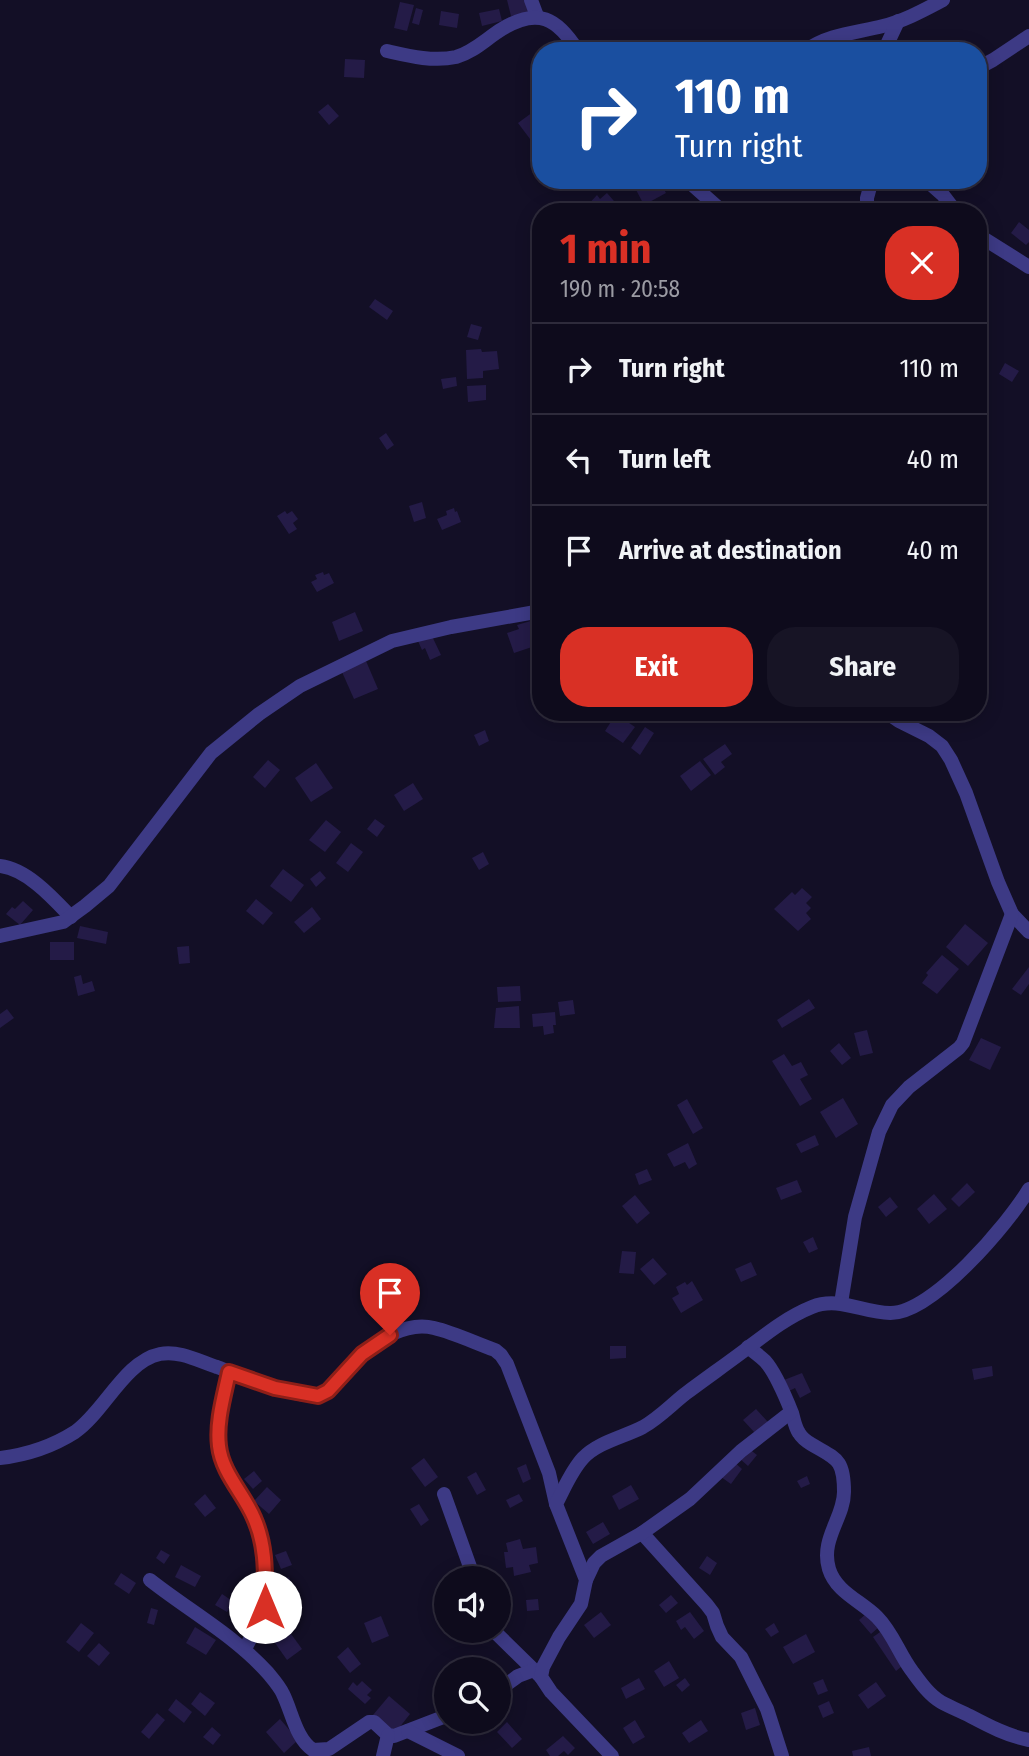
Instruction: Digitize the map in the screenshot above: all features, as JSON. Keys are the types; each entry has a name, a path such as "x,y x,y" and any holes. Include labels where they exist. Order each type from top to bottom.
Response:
{"street":[{"path":"531,0 537,16"},
{"path":"817,42 838,34 898,21 943,0"},
{"path":"387,51 435,59 457,57 521,19 537,16 559,27 573,42"},
{"path":"888,42 898,21"},
{"path":"987,63 1029,36"},
{"path":"697,189 713,203"},
{"path":"936,189 949,203"},
{"path":"987,241 1029,267"},
{"path":"0,936 63,922 109,886 211,753 259,714 300,686 392,641 532,613"},
{"path":"899,721 929,736 942,746 951,760 967,793 1012,914 1029,932"},
{"path":"0,866 20,872 52,896 71,917"},
{"path":"841,1303 855,1217 879,1132 892,1105 909,1087 963,1043 1012,914"},
{"path":"556,1504 582,1459 592,1450 643,1427 660,1416 683,1395 782,1322 828,1302 890,1313 905,1311 927,1299 965,1268 1022,1202 1029,1189"},
{"path":"0,1458 49,1446 75,1431 92,1416 133,1369 144,1360 162,1354 182,1355 275,1388 318,1396 328,1391 373,1345 407,1329 432,1327 502,1354 549,1473 556,1504 586,1580"},
{"path":"748,1348 771,1370 800,1435 835,1457 839,1463 844,1495 827,1552 830,1572 836,1582 885,1626 910,1668 927,1690 940,1701 1015,1737 1029,1740"},
{"path":"229,1372 219,1424 219,1447 225,1466 254,1517 264,1545 263,1619 245,1650"},
{"path":"511,1681 518,1676 538,1673 543,1667 581,1604 586,1580 594,1563 601,1556 690,1499 741,1451 791,1412"},
{"path":"444,1494 470,1566"},
{"path":"642,1532 713,1613 722,1637 741,1657 767,1709 782,1756"},
{"path":"150,1580 245,1650 269,1674 282,1692 299,1734 313,1751 328,1749 369,1722 374,1722 388,1735 394,1736 434,1721"},
{"path":"507,1643 538,1673 551,1692 612,1756"},
{"path":"408,1731 458,1756"},
{"path":"383,1756 388,1735"}],"building":[{"path":"507,0 527,0 530,12 511,16"},
{"path":"400,2 414,5 407,31 394,28"},
{"path":"416,8 423,10 419,25 412,23"},
{"path":"499,9 502,21 482,26 479,13"},
{"path":"441,11 459,14 457,28 439,25"},
{"path":"345,59 365,60 364,78 344,77"},
{"path":"328,104 339,116 329,125 318,112"},
{"path":"532,113 532,142 518,123"},
{"path":"636,189 664,189 666,193 643,203"},
{"path":"607,193 616,203 590,203 597,195 600,199"},
{"path":"1019,222 1029,230 1029,242 1026,245 1011,233"},
{"path":"375,299 393,311 387,320 369,307"},
{"path":"471,324 482,327 478,340 467,337"},
{"path":"481,349 482,352 497,351 499,369 483,371 483,378 467,379 466,350"},
{"path":"1005,363 1019,371 1012,382 999,374"},
{"path":"456,377 457,386 443,389 441,379"},
{"path":"486,385 486,400 468,402 467,386"},
{"path":"386,433 394,445 387,450 379,438"},
{"path":"422,502 426,518 414,522 409,506"},
{"path":"454,508 461,522 442,530 437,519"},
{"path":"285,511 287,514 292,511 298,519 293,523 297,529 289,534 277,516"},
{"path":"323,572 324,575 329,573 334,583 317,592 311,582 317,579 315,575"},
{"path":"355,612 363,631 339,641 332,622"},
{"path":"532,621 532,647 514,653 507,633 519,629 517,625"},
{"path":"431,634 441,655 430,660 425,648 422,650 418,641"},
{"path":"366,661 378,689 354,699 342,672"},
{"path":"611,721 626,721 635,727 623,743 605,731"},
{"path":"645,727 654,733 640,755 631,748"},
{"path":"485,730 489,741 479,746 474,735"},
{"path":"725,744 732,754 721,762 725,767 715,775 703,759"},
{"path":"268,760 280,770 265,788 253,777"},
{"path":"700,761 711,775 691,791 680,776"},
{"path":"316,763 333,788 311,802 295,778"},
{"path":"413,783 423,799 404,811 394,795"},
{"path":"375,819 385,826 377,837 367,829"},
{"path":"326,820 341,832 325,852 309,840"},
{"path":"351,843 363,852 348,872 336,863"},
{"path":"483,852 489,864 479,870 472,858"},
{"path":"283,869 304,885 291,902 270,886"},
{"path":"320,871 326,878 316,887 310,879"},
{"path":"802,888 812,897 806,903 811,908 806,913 811,919 798,931 774,909 792,892 795,895"},
{"path":"256,899 273,913 263,925 246,911"},
{"path":"23,901 33,910 20,925 6,914"},
{"path":"312,907 321,919 304,933 294,922"},
{"path":"965,924 988,943 968,966 946,947"},
{"path":"80,926 108,932 106,944 77,938"},
{"path":"50,942 74,942 74,960 50,960"},
{"path":"189,946 190,963 179,964 177,947"},
{"path":"942,955 959,969 937,994 922,983 928,975 926,973"},
{"path":"1029,967 1029,984 1021,995 1012,989"},
{"path":"81,975 83,984 92,981 95,991 78,996 74,977"},
{"path":"520,986 521,1001 498,1002 497,987"},
{"path":"809,999 815,1008 782,1028 777,1020"},
{"path":"573,1000 575,1014 560,1016 558,1002"},
{"path":"519,1006 520,1028 494,1028 496,1008"},
{"path":"7,1009 14,1018 0,1028 0,1014"},
{"path":"555,1012 554,1033 544,1035 543,1026 533,1027 532,1014"},
{"path":"867,1030 873,1053 860,1056 854,1033"},
{"path":"981,1038 1001,1047 990,1070 969,1060"},
{"path":"839,1043 851,1058 842,1065 830,1051"},
{"path":"784,1054 792,1066 801,1062 808,1075 800,1079 812,1099 800,1106 772,1061"},
{"path":"843,1098 858,1124 836,1138 820,1112"},
{"path":"687,1099 703,1128 693,1134 677,1105"},
{"path":"815,1135 819,1145 801,1153 796,1144"},
{"path":"688,1143 697,1164 689,1169 685,1162 674,1167 667,1154"},
{"path":"647,1169 652,1180 639,1185 635,1174"},
{"path":"797,1180 802,1192 781,1200 776,1188"},
{"path":"967,1183 975,1192 959,1207 951,1199"},
{"path":"934,1194 947,1209 929,1224 917,1209"},
{"path":"635,1195 650,1213 637,1224 622,1206"},
{"path":"890,1197 898,1207 886,1217 878,1207"},
{"path":"813,1237 818,1249 809,1253 803,1242"},
{"path":"622,1251 636,1252 634,1274 619,1273"},
{"path":"653,1258 667,1274 654,1285 640,1269"},
{"path":"751,1262 757,1275 741,1282 735,1269"},
{"path":"692,1281 703,1300 681,1313 672,1298 679,1294 676,1287"},
{"path":"610,1346 626,1346 626,1358 610,1359"},
{"path":"992,1366 993,1376 974,1380 972,1369"},
{"path":"802,1373 811,1392 800,1398 795,1388 789,1391 784,1380"},
{"path":"756,1409 768,1422 755,1433 743,1420"},
{"path":"748,1448 757,1455 748,1466 739,1458"},
{"path":"424,1458 438,1477 425,1487 411,1468"},
{"path":"733,1461 742,1469 731,1484 721,1477"},
{"path":"526,1464 531,1479 523,1483 517,1468"},
{"path":"254,1471 262,1481 253,1489 244,1479"},
{"path":"476,1472 486,1490 477,1495 467,1477"},
{"path":"807,1476 810,1484 801,1488 797,1481"},
{"path":"631,1485 639,1499 619,1510 612,1496"},
{"path":"267,1487 281,1500 269,1514 254,1501"},
{"path":"205,1494 216,1508 205,1517 194,1504"},
{"path":"519,1494 523,1501 510,1508 506,1500"},
{"path":"419,1504 429,1520 421,1526 410,1509"},
{"path":"603,1522 610,1534 593,1544 586,1532"},
{"path":"520,1539 523,1549 536,1547 538,1563 529,1565 531,1572 514,1576 513,1567 506,1566 506,1543"},
{"path":"161,1550 170,1555 164,1564 156,1558"},
{"path":"286,1551 292,1565 281,1569 275,1555"},
{"path":"707,1556 717,1563 710,1575 699,1568"},
{"path":"181,1565 201,1576 195,1587 175,1577"},
{"path":"121,1573 136,1583 129,1594 114,1584"},
{"path":"289,1577 295,1593 281,1599 274,1583"},
{"path":"222,1594 234,1602 227,1612 215,1605"},
{"path":"671,1595 678,1603 666,1613 659,1605"},
{"path":"538,1599 539,1610 527,1611 526,1600"},
{"path":"151,1608 158,1610 154,1625 147,1623"},
{"path":"601,1612 611,1625 594,1638 584,1625"},
{"path":"690,1612 704,1631 694,1639 685,1627 681,1630 676,1621"},
{"path":"867,1613 879,1627 871,1634 859,1620"},
{"path":"381,1616 389,1636 372,1643 364,1623"},
{"path":"81,1623 94,1633 79,1652 66,1642"},
{"path":"283,1623 302,1649 287,1660 268,1633"},
{"path":"774,1623 779,1632 771,1637 765,1629"},
{"path":"195,1627 216,1640 206,1655 186,1643"},
{"path":"883,1630 906,1663 896,1671 873,1637"},
{"path":"806,1634 815,1652 793,1664 783,1647"},
{"path":"99,1643 110,1653 99,1666 87,1656"},
{"path":"348,1647 361,1664 350,1673 337,1657"},
{"path":"669,1661 679,1678 664,1687 654,1671"},
{"path":"639,1678 645,1689 626,1699 621,1688"},
{"path":"685,1678 690,1685 682,1692 676,1685"},
{"path":"823,1679 828,1691 818,1695 813,1683"},
{"path":"362,1681 372,1690 367,1695 371,1698 365,1704 348,1689 353,1682 357,1686"},
{"path":"876,1682 886,1696 868,1709 858,1695"},
{"path":"200,1692 215,1703 205,1716 191,1704"},
{"path":"389,1696 410,1714 395,1733 373,1715"},
{"path":"176,1699 192,1712 184,1723 168,1710"},
{"path":"829,1701 834,1713 823,1718 818,1706"},
{"path":"755,1708 760,1725 746,1730 741,1713"},
{"path":"157,1713 165,1720 149,1739 141,1732"},
{"path":"280,1719 298,1740 284,1753 266,1732"},
{"path":"635,1720 645,1737 633,1744 623,1728"},
{"path":"701,1720 708,1731 689,1743 682,1733"},
{"path":"212,1727 221,1735 213,1745 203,1737"},
{"path":"511,1727 522,1739 512,1748 499,1734 511,1734"},
{"path":"563,1736 575,1748 568,1755 564,1751 558,1756 550,1756 546,1750"},
{"path":"869,1747 871,1756 853,1756 852,1751"}],"route":[{"path":"265,1607 264,1545 254,1517 225,1466 219,1447 219,1424 229,1372 275,1388 321,1396 362,1354 390,1335"}]}
